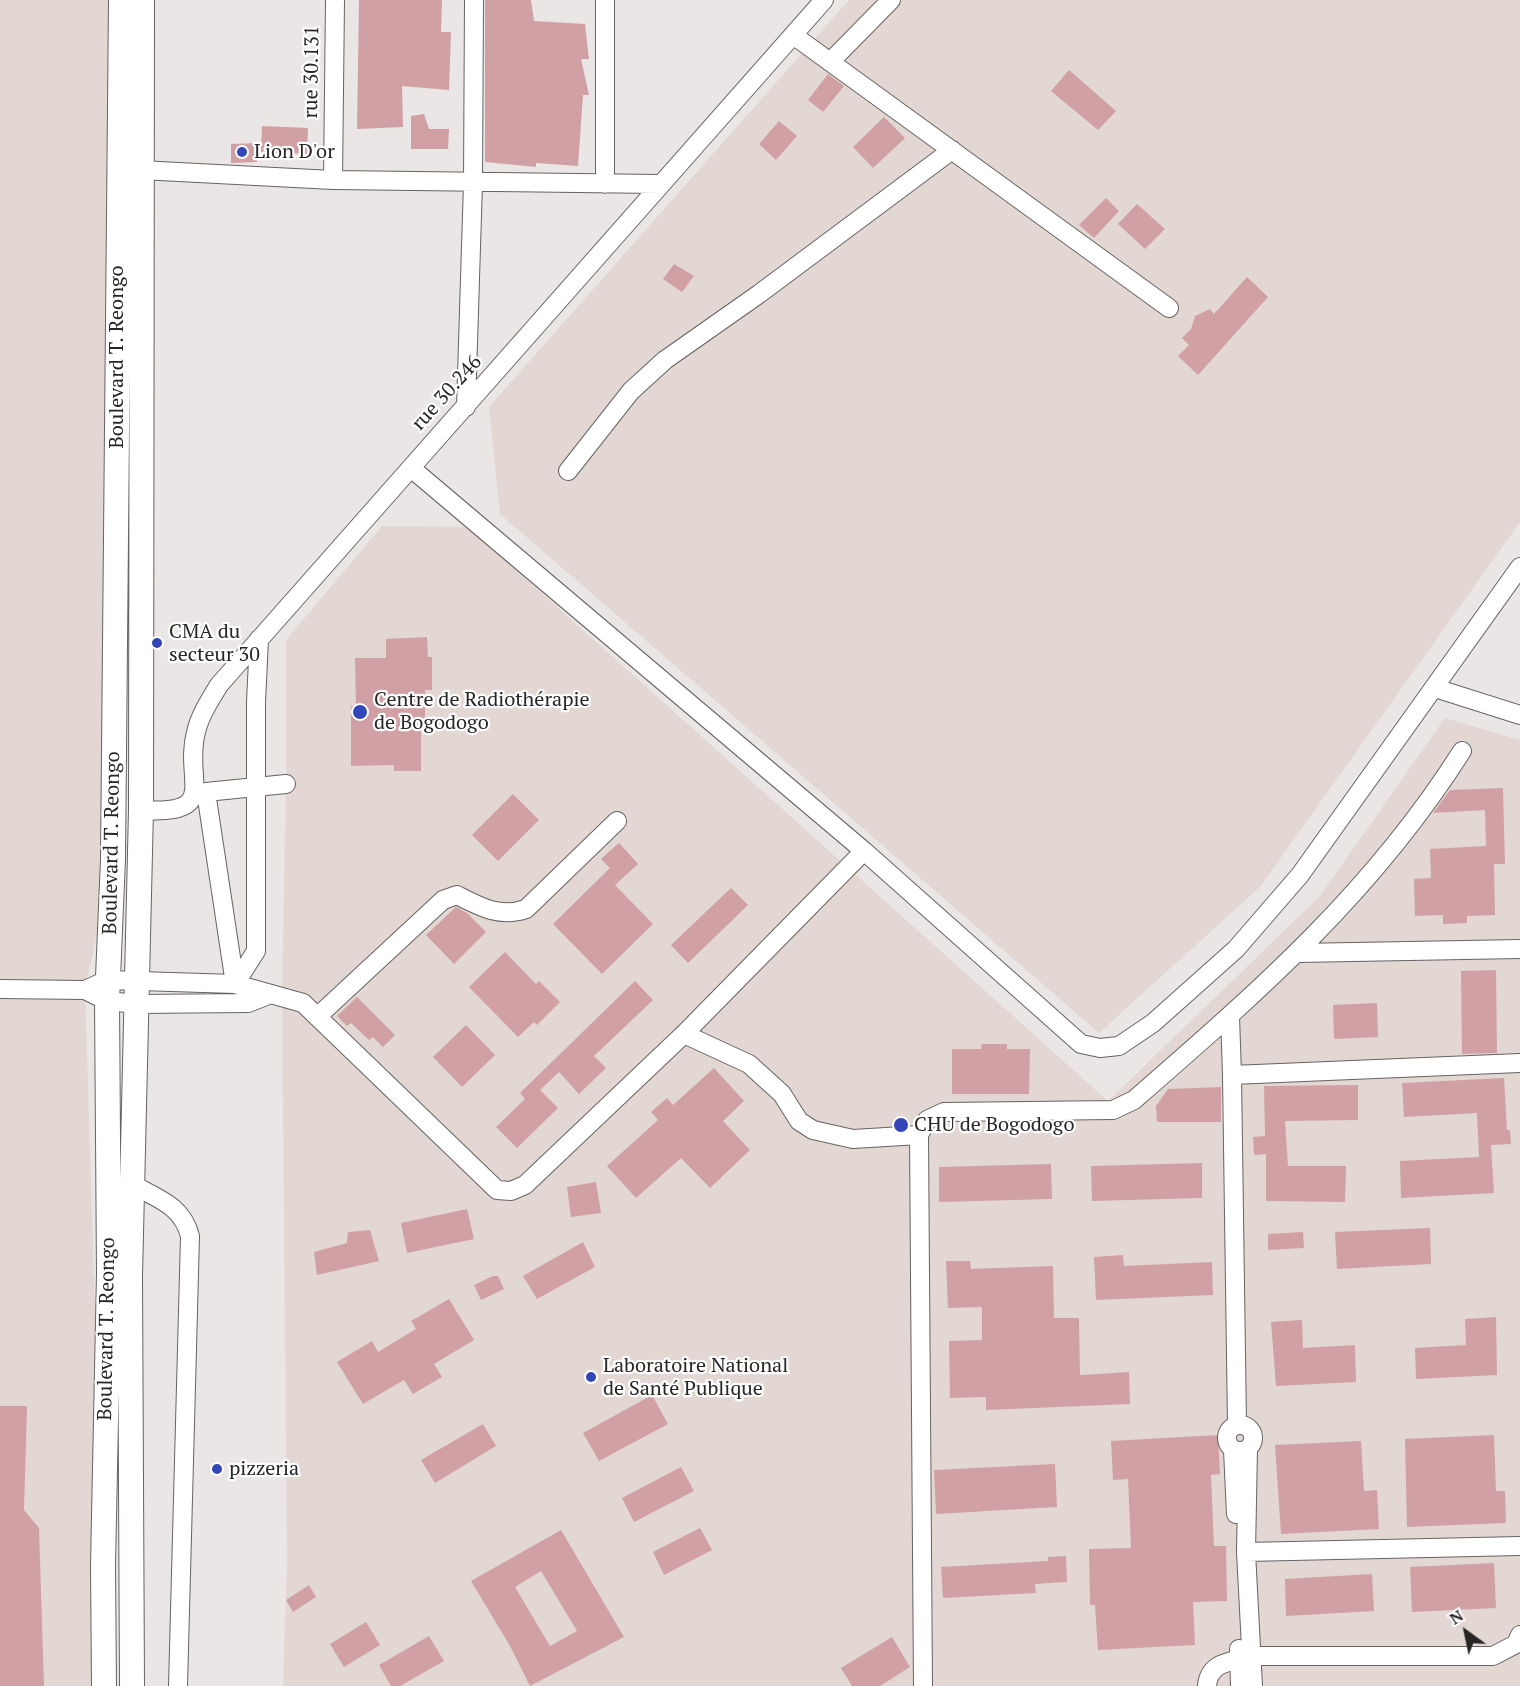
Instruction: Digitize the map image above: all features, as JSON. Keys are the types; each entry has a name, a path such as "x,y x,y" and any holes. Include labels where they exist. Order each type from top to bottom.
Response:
{"main road":[{"name":"Boulevard T. Reongo","path":"104,1686 103,1566 109,1273 107,990 113,859 121,0"},
{"name":"Boulevard T. Reongo","path":"132,1686 130,1276 141,810 142,0"}],"street":[{"name":"rue 30.131","path":"333,180 335,0"},
{"path":"466,407 473,183 474,0"},
{"path":"605,0 605,184"},
{"name":"rue 30.246","path":"235,984 200,793 195,733 219,685 466,407 659,184 824,0"},
{"path":"830,62 891,0"},
{"path":"793,35 1169,308"},
{"path":"568,471 631,391 665,360 769,287 952,150"},
{"path":"140,170 333,180 659,184"},
{"path":"411,468 864,851 1081,1044 1100,1048 1119,1046 1153,1023 1243,941 1300,875 1520,567"},
{"path":"235,984 256,951 256,702 259,639"},
{"path":"1435,688 1520,715"},
{"path":"923,1686 919,1134 927,1120 944,1112 1113,1110 1134,1100 1298,953 1400,841 1462,751"},
{"path":"141,810 171,812 185,806 200,793 286,784"},
{"path":"317,1017 443,900 457,895 492,912 512,914 526,909 617,821"},
{"path":"138,993 235,984 282,995 303,1003 497,1190 511,1191 525,1185 684,1034 864,851"},
{"path":"1298,953 1520,949"},
{"path":"0,989 107,990 248,1003 271,994"},
{"path":"1230,1016 1238,1425 1248,1427 1253,1436 1240,1450 1246,1658 1253,1686"},
{"path":"684,1034 749,1064 782,1094 799,1121 813,1130 853,1139 919,1134"},
{"path":"1232,1075 1520,1063"},
{"path":"133,1185 168,1204 185,1219 190,1236 178,1686"},
{"path":"1240,1450 1246,1552 1246,1658 1240,1686"},
{"path":"1246,1552 1520,1546"},
{"path":"1207,1686 1211,1669 1217,1665 1246,1658 1493,1656 1516,1644 1520,1635"}],"shaded area":[{"path":"0,0 121,0 113,859 85,990 103,1566 104,1686 0,1686"},
{"path":"849,0 1520,0 1520,522 1260,887 1099,1033 500,514 489,407"},
{"name":"CHU de Bogodogo","path":"382,526 468,527 1108,1101 1320,896 1445,718 1520,740 1520,1686 283,1686 287,1562 282,995 286,640"}],"building":[{"path":"359,0 442,0 441,32 451,32 449,90 402,86 403,127 357,129"},
{"path":"485,0 531,0 534,21 585,24 589,59 581,59 589,95 583,95 578,166 536,163 536,167 485,162"},
{"path":"1069,70 1116,111 1098,130 1051,91"},
{"path":"828,74 844,86 823,112 808,100"},
{"path":"424,114 429,129 449,129 448,149 411,149 411,116"},
{"path":"884,117 905,138 873,168 853,147"},
{"path":"779,121 797,136 776,160 759,144"},
{"path":"262,126 308,128 307,154 261,152"},
{"path":"257,143 257,162 231,163 231,144"},
{"path":"1106,198 1119,211 1094,238 1079,225"},
{"path":"1137,204 1165,229 1145,249 1118,224"},
{"path":"674,264 694,276 682,292 663,279"},
{"path":"1247,277 1268,297 1198,375 1178,356 1189,345 1182,338 1191,329 1195,316 1210,309 1214,314"},
{"path":"427,637 428,657 432,657 432,690 425,690 425,721 421,721 421,771 394,771 394,765 351,766 351,706 356,706 355,658 386,658 386,639"},
{"path":"1503,788 1505,864 1494,864 1495,915 1467,916 1467,923 1443,924 1443,915 1415,916 1414,879 1431,878 1430,849 1486,846 1485,810 1433,813 1450,790"},
{"path":"513,794 539,820 498,861 472,835"},
{"path":"619,843 638,864 615,885 653,924 602,974 553,924 610,868 601,859"},
{"path":"731,888 748,905 688,963 671,945"},
{"path":"456,907 467,913 486,932 454,964 426,935"},
{"path":"505,952 536,984 539,981 560,1002 537,1025 534,1022 518,1037 469,987"},
{"path":"1496,970 1497,1053 1462,1054 1461,971"},
{"path":"635,981 653,1000 594,1056 606,1068 579,1094 559,1072 540,1090 558,1108 517,1148 496,1127 525,1099 520,1093"},
{"path":"357,997 395,1035 383,1047 373,1037 369,1040 351,1023 347,1026 337,1016"},
{"path":"1377,1003 1378,1037 1334,1039 1333,1005"},
{"path":"466,1025 495,1055 462,1087 433,1057"},
{"path":"982,1044 1007,1044 1007,1049 1030,1049 1029,1094 952,1094 952,1049 981,1049"},
{"path":"714,1068 744,1101 723,1121 750,1150 710,1188 681,1158 636,1198 607,1166 658,1120 651,1112 667,1098 673,1105"},
{"path":"1504,1078 1507,1130 1510,1130 1511,1144 1491,1145 1494,1193 1401,1198 1400,1161 1479,1157 1477,1113 1404,1117 1402,1083"},
{"path":"1358,1085 1358,1120 1285,1121 1288,1166 1346,1166 1345,1202 1266,1201 1266,1154 1254,1155 1253,1137 1265,1136 1264,1086"},
{"path":"1221,1087 1221,1122 1157,1122 1156,1106 1168,1089"},
{"path":"1202,1163 1202,1198 1092,1201 1091,1166"},
{"path":"1051,1164 1052,1199 939,1202 939,1167"},
{"path":"596,1182 601,1213 571,1217 567,1187"},
{"path":"467,1209 474,1239 407,1253 401,1223"},
{"path":"1430,1228 1431,1264 1337,1269 1335,1232"},
{"path":"370,1230 379,1261 317,1275 314,1252 347,1243 348,1232"},
{"path":"1303,1232 1304,1248 1268,1250 1268,1234"},
{"path":"583,1242 595,1267 537,1299 523,1276"},
{"path":"1123,1255 1124,1266 1212,1262 1213,1295 1096,1300 1094,1257"},
{"path":"946,1261 970,1261 971,1269 1053,1266 1054,1318 1079,1318 1080,1375 1129,1372 1130,1404 986,1410 986,1397 950,1398 949,1341 982,1340 982,1307 948,1308"},
{"path":"498,1276 504,1289 481,1300 474,1285"},
{"path":"449,1299 474,1340 434,1364 442,1377 413,1394 404,1380 363,1404 337,1362 372,1341 378,1352 416,1329 411,1321"},
{"path":"1496,1317 1497,1375 1416,1379 1415,1348 1466,1345 1465,1319"},
{"path":"1302,1320 1303,1348 1355,1345 1356,1382 1276,1386 1271,1322"},
{"path":"652,1395 668,1424 599,1461 583,1433"},
{"path":"0,1406 27,1406 24,1510 39,1528 44,1686 0,1686"},
{"path":"483,1424 496,1446 435,1483 421,1460"},
{"path":"1218,1435 1220,1474 1211,1475 1214,1546 1226,1546 1227,1601 1193,1602 1195,1645 1098,1650 1095,1605 1090,1605 1089,1549 1131,1548 1128,1479 1113,1480 1111,1441"},
{"path":"1494,1435 1496,1491 1505,1491 1506,1523 1407,1527 1405,1439"},
{"path":"1361,1441 1364,1491 1377,1490 1379,1529 1281,1534 1275,1445"},
{"path":"1055,1464 1057,1507 936,1514 934,1470"},
{"path":"681,1467 694,1491 634,1522 622,1498"},
{"path":"700,1528 712,1550 664,1575 653,1552"},
{"path":"561,1530 624,1637 530,1686 510,1646 471,1581","holes":["541,1571 577,1631 550,1646 515,1587"]},
{"path":"1066,1556 1067,1582 1035,1584 1036,1593 943,1598 941,1567 1048,1561 1048,1557"},
{"path":"1494,1563 1496,1608 1412,1612 1410,1567"},
{"path":"1372,1574 1374,1611 1286,1616 1285,1579"},
{"path":"309,1585 316,1597 293,1612 286,1600"},
{"path":"366,1622 380,1645 344,1667 330,1644"},
{"path":"429,1636 444,1661 400,1686 391,1686 379,1665"},
{"path":"892,1637 910,1667 880,1686 852,1686 841,1668"}],"place":[{"name":"Lion D'or","path":"242,152"},
{"name":"CMA du secteur 30","path":"157,643"},
{"name":"Centre de Radiothérapie de Bogodogo","path":"360,712"},
{"name":"CHU de Bogodogo","path":"901,1125"},
{"name":"Laboratoire National de Santé Publique","path":"591,1377"},
{"name":"pizzeria","path":"217,1469"}]}
